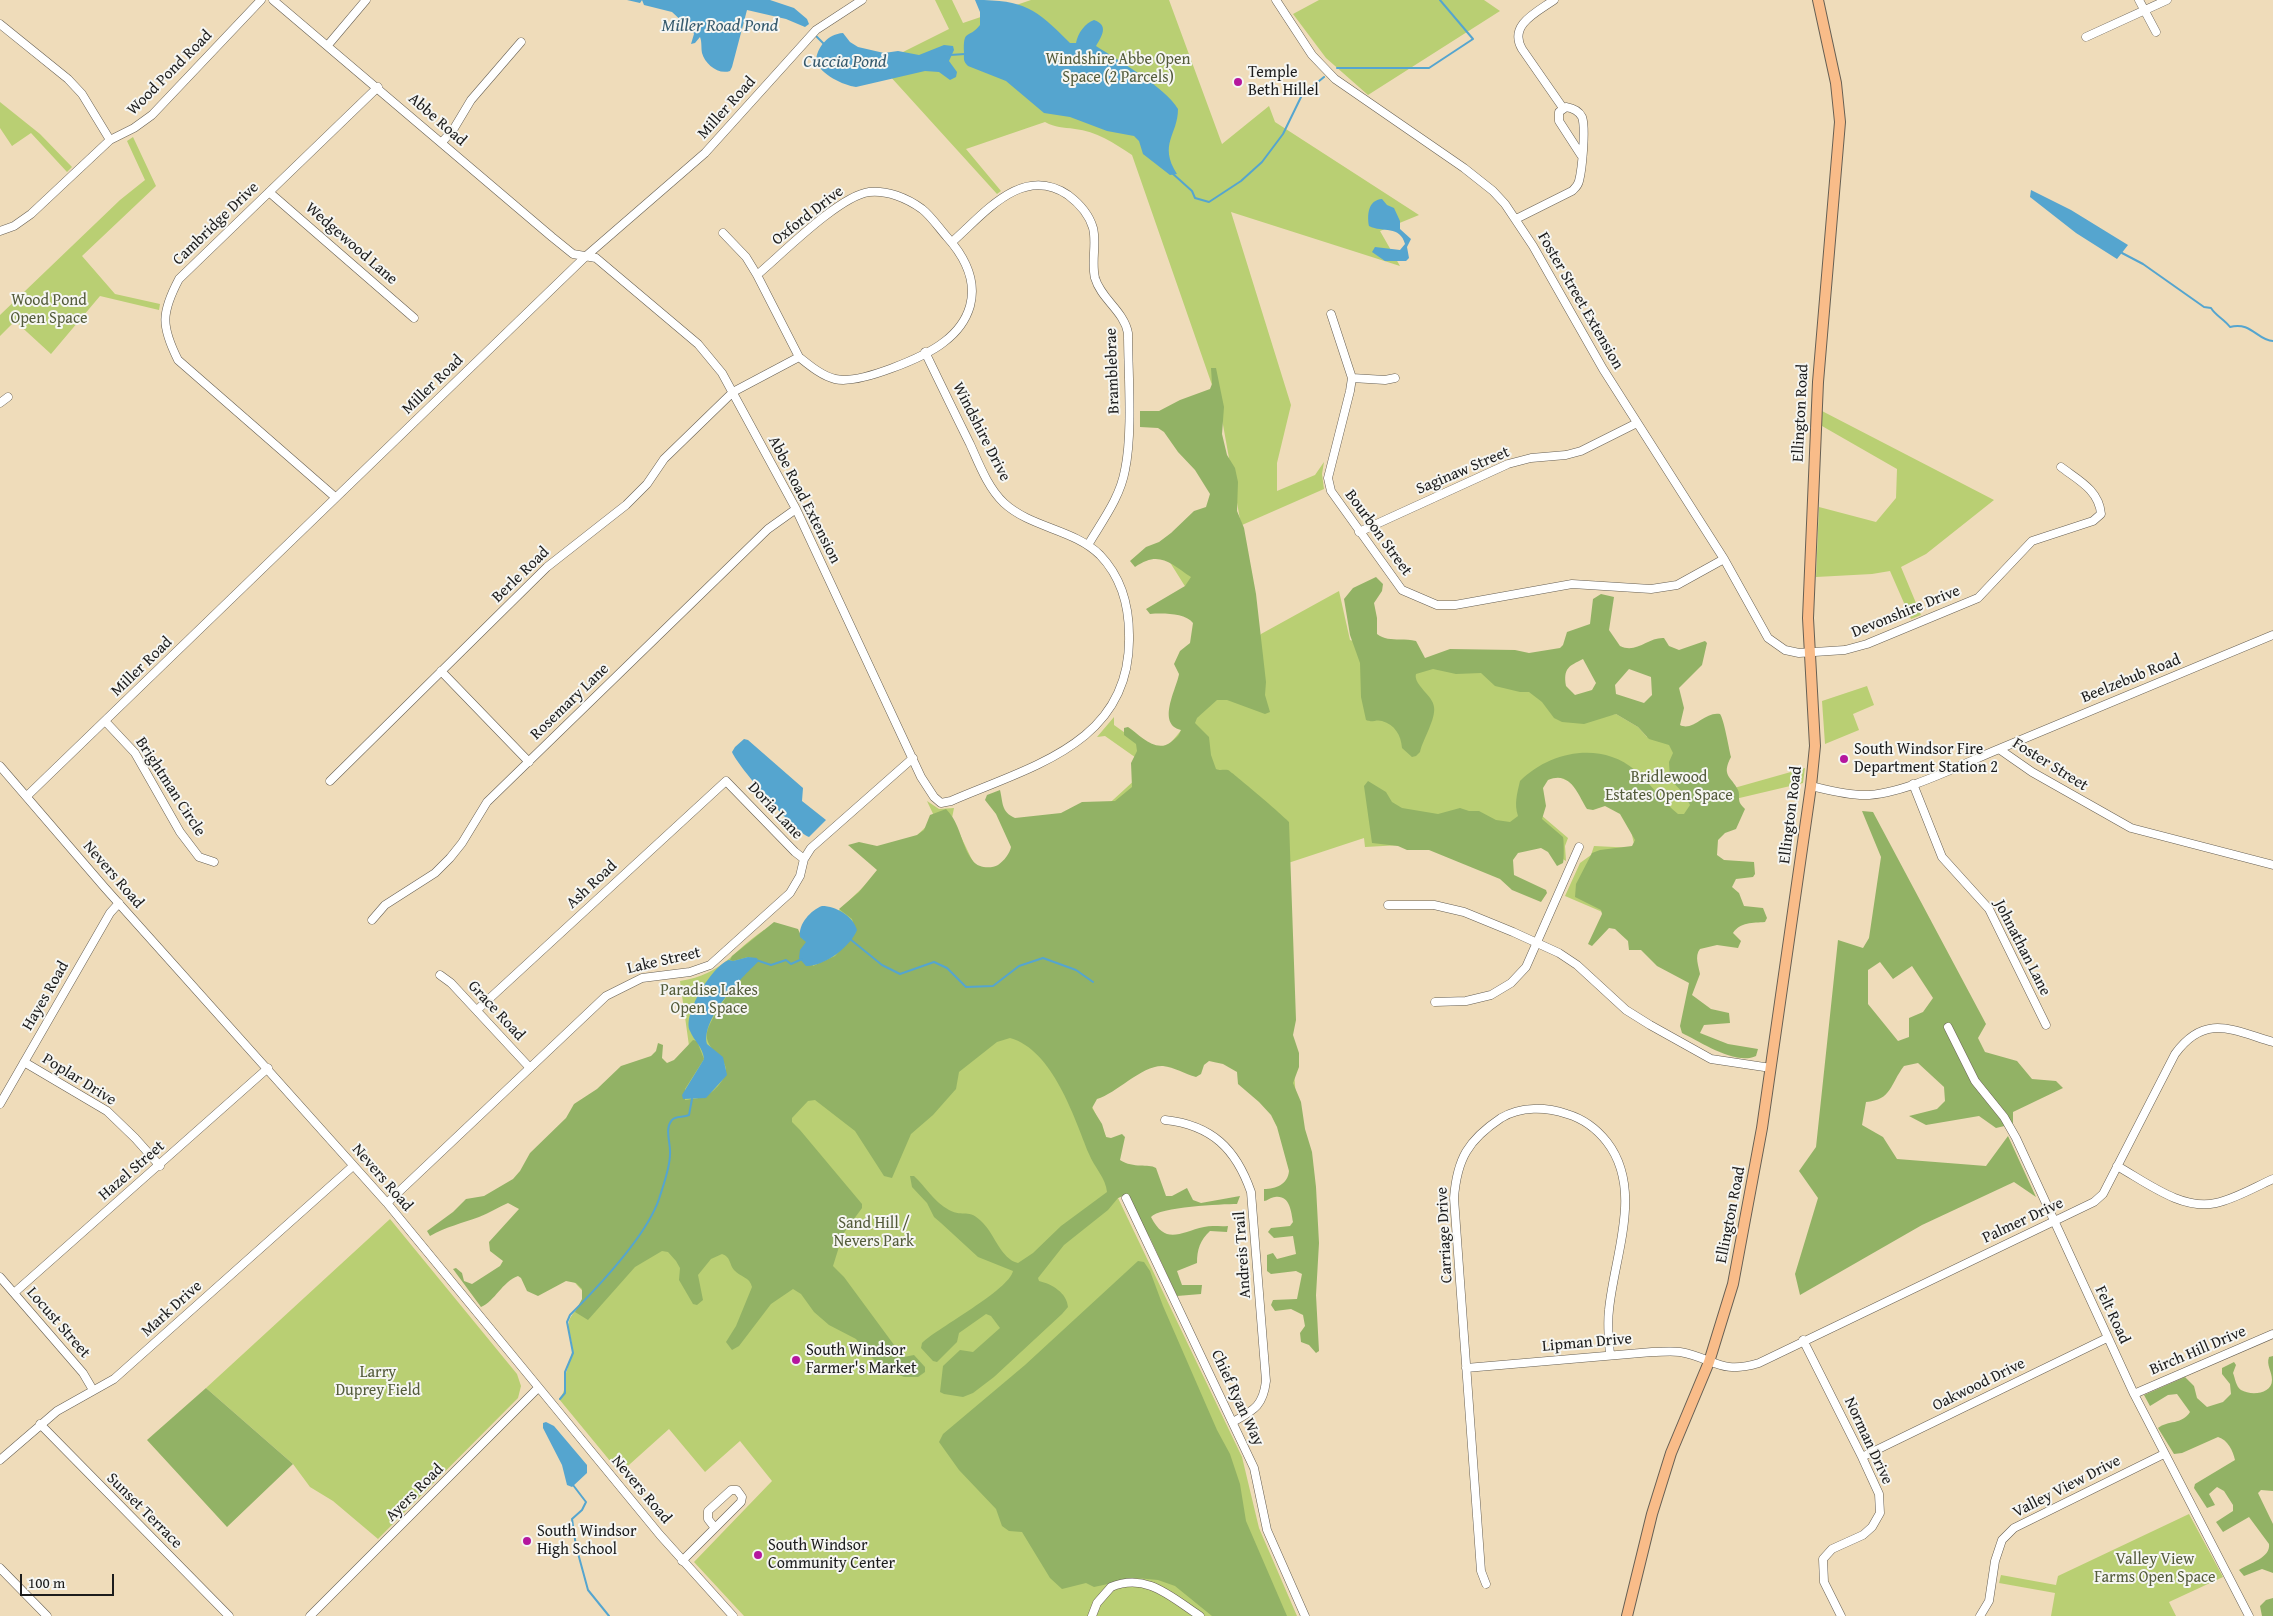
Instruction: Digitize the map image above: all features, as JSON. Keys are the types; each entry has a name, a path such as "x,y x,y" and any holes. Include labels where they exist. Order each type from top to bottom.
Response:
{"main road":[{"name":"Ellington Road","path":"1627,1616 1649,1524 1670,1454 1709,1362 1733,1284 1771,1068 1811,786 1815,746 1808,618 1820,342 1840,122 1836,83 1818,0"}],"street":[{"name":"Wood Pond Road","path":"0,231 14,226 31,214 110,140 134,128 152,114 261,0"},
{"name":"Abbe Road","path":"273,0 378,87 552,238 572,254 585,257"},
{"path":"328,45 366,0"},
{"name":"Miller Road","path":"27,796 585,257 705,153 816,30 862,0"},
{"name":"Foster Street Extension","path":"1276,0 1312,55 1335,80 1478,179 1493,191 1516,219 1588,344 1724,559 1768,638 1786,650 1810,653"},
{"path":"1554,0 1521,24 1517,38 1522,49 1563,108"},
{"path":"2139,0 2156,32"},
{"path":"2086,37 2167,0"},
{"path":"0,24 68,78 82,94 110,140"},
{"path":"442,142 453,130 472,100 521,42"},
{"name":"Cambridge Drive","path":"335,497 178,360 165,330 164,316 167,304 179,279 378,87"},
{"path":"1516,219 1576,188 1579,182 1581,155 1582,117 1571,108 1563,108 1559,112 1559,121 1581,155"},
{"name":"Bramblebrae","path":"952,242 1004,196 1028,186 1043,184 1058,189 1086,212 1093,229 1095,278 1102,293 1126,321 1128,351 1128,444 1125,470 1118,494 1088,545"},
{"name":"Wedgewood Lane","path":"269,192 414,318"},
{"name":"Oxford Drive","path":"868,192 887,192 923,210 952,242 966,263 972,286 970,306 960,327 943,343 884,372 857,380 835,379 811,367 800,357 757,275 846,200 868,192"},
{"path":"723,233 746,258 757,275"},
{"name":"Abbe Road Extension","path":"585,257 596,258 698,344 711,358 733,392 796,508 913,758 934,797 941,803"},
{"path":"1331,314 1352,378 1385,380 1395,378"},
{"name":"Windshire Drive","path":"925,352 987,480 1004,503 1032,520 1088,545 1100,555 1117,578 1128,612 1128,658 1122,685 1113,704 1089,734 1072,747 1018,773 951,801 941,803"},
{"path":"733,392 800,357"},
{"name":"Bourbon Street","path":"1352,378 1328,478 1331,491 1402,590 1437,605 1455,605 1572,584 1651,589 1677,585 1724,559"},
{"name":"Berle Road","path":"330,780 548,567 626,505 647,484 664,459 733,392"},
{"path":"0,403 8,397"},
{"name":"Saginaw Street","path":"1359,532 1508,464 1531,458 1566,455 1581,451 1637,423"},
{"name":"Devonshire Drive","path":"1810,653 1845,650 1866,644 1957,608 1978,598 2032,541 2093,521 2101,514 2100,504 2092,490 2061,467"},
{"name":"Rosemary Lane","path":"372,920 397,895 435,873 462,843 487,802 768,529 796,508"},
{"name":"Beelzebub Road","path":"1999,749 2273,635"},
{"path":"441,671 529,762"},
{"name":"Brightman Circle","path":"105,721 135,753 180,832 199,857 214,862"},
{"name":"Foster Street","path":"1811,786 1865,795 1913,784 1999,749 2032,772 2131,828 2150,835 2273,865"},
{"name":"Lake Street","path":"386,1203 606,996 624,985 642,978 690,972 710,965 790,893 800,876 804,859 811,848 913,758"},
{"name":"Nevers Road","path":"0,766 119,903 268,1068 386,1203 682,1560 733,1616"},
{"name":"Doria Lane","path":"726,781 794,852 804,859"},
{"name":"Ash Road","path":"477,1010 726,781"},
{"name":"Johnathan Lane","path":"1913,784 1942,857 1989,909 2046,1025"},
{"path":"1436,1002 1466,1001 1491,995 1511,983 1521,972 1538,942 1579,847"},
{"name":"Hayes Road","path":"0,1104 110,913 119,903"},
{"path":"1388,905 1434,906 1464,912 1538,942 1577,965 1626,1010 1710,1058 1771,1068"},
{"name":"Grace Road","path":"440,975 451,983 530,1068"},
{"name":"Felt Road","path":"1948,1027 1980,1090 2004,1117 2013,1132 2134,1394 2249,1616"},
{"name":"Palmer Drive","path":"1709,1362 1726,1368 1743,1368 1759,1363 1803,1340 2094,1202 2103,1194 2175,1054 2186,1039 2213,1028 2226,1028 2273,1042"},
{"name":"Poplar Drive","path":"24,1062 107,1111 160,1166"},
{"name":"Hazel Street","path":"14,1293 160,1166 268,1068"},
{"name":"Carriage Drive","path":"1486,1584 1481,1571 1454,1198 1456,1175 1466,1150 1483,1130 1508,1114 1532,1109 1557,1111 1578,1117 1598,1130 1615,1153 1625,1181 1624,1211 1609,1309 1610,1355"},
{"name":"Andreis Trail","path":"1165,1120 1184,1122 1215,1137 1232,1152 1244,1173 1251,1192 1266,1381 1264,1396 1254,1410 1233,1422"},
{"name":"Mark Drive","path":"0,1460 40,1424 70,1402 114,1379 353,1166"},
{"path":"2117,1166 2175,1198 2188,1203 2203,1205 2217,1203 2273,1179"},
{"name":"Chief Ryan Way","path":"1126,1198 1254,1468 1267,1530 1305,1616"},
{"name":"Locust Street","path":"0,1276 83,1373 93,1390"},
{"name":"Birch Hill Drive","path":"2134,1394 2273,1334"},
{"name":"Oakwood Drive","path":"1862,1457 2107,1338"},
{"name":"Norman Drive","path":"1803,1340 1879,1494 1880,1513 1872,1527 1863,1535 1832,1549 1823,1559 1824,1582 1840,1616"},
{"name":"Lipman Drive","path":"1466,1368 1652,1352 1680,1352 1709,1362"},
{"name":"Ayers Road","path":"310,1616 538,1388"},
{"name":"Sunset Terrace","path":"40,1424 229,1616"},
{"name":"Valley View Drive","path":"1980,1616 1988,1601 1995,1561 2002,1540 2014,1528 2164,1454"},
{"path":"682,1560 715,1528 742,1500 742,1495 736,1489 731,1490 708,1511 708,1519 715,1528"},
{"path":"0,1568 47,1616"},
{"path":"1092,1616 1097,1603 1111,1586 1144,1583 1162,1589 1200,1616"}],"green space":[{"name":"Windshire Abbe Open Space (2 Parcels)","path":"935,0 952,0 963,23 1031,0 1169,0 1222,144 1269,106 1275,122 1419,215 1380,231 1400,266 1231,212 1291,405 1277,463 1277,491 1315,475 1324,462 1322,474 1324,489 1242,525 1203,615 1166,556 1241,525 1220,408 1132,155 1098,135 1045,122 966,149 1001,191 997,194 879,64 949,29"},
{"path":"1319,0 1484,0 1500,11 1368,95 1326,58 1293,14"},
{"path":"0,102 40,134 72,167 67,172 31,133 12,146 0,128"},
{"name":"Wood Pond Open Space","path":"133,137 156,186 82,256 115,294 160,304 159,310 100,296 51,354 15,321 0,336 0,315 120,200 145,180 127,141"},
{"path":"1211,368 1216,368 1224,407 1222,434 1227,455 1235,468 1238,482 1237,511 1244,528 1256,594 1266,682 1265,695 1270,712 1265,714 1227,700 1217,700 1197,718 1195,723 1209,737 1211,755 1216,769 1228,770 1289,822 1296,1020 1293,1035 1299,1053 1299,1067 1293,1083 1301,1102 1305,1129 1312,1152 1316,1187 1319,1243 1316,1295 1319,1351 1316,1353 1309,1345 1301,1342 1300,1333 1305,1326 1303,1315 1291,1309 1275,1311 1271,1305 1273,1300 1297,1299 1302,1274 1296,1271 1271,1274 1267,1271 1267,1255 1273,1253 1277,1259 1296,1254 1293,1236 1274,1238 1268,1232 1271,1228 1290,1226 1293,1222 1287,1201 1280,1197 1274,1197 1264,1201 1264,1189 1281,1185 1288,1176 1289,1171 1277,1127 1271,1115 1238,1084 1237,1072 1223,1064 1209,1061 1204,1065 1201,1074 1196,1077 1163,1066 1147,1070 1097,1099 1092,1108 1102,1124 1106,1137 1111,1138 1122,1134 1125,1137 1120,1160 1125,1163 1156,1168 1166,1196 1172,1196 1187,1188 1193,1200 1201,1203 1240,1196 1237,1204 1178,1208 1151,1217 1162,1232 1174,1235 1207,1226 1228,1226 1227,1232 1210,1231 1200,1246 1197,1263 1177,1271 1182,1285 1202,1285 1201,1294 1177,1296 1150,1238 1123,1196 1118,1198 1108,1210 1064,1245 1038,1278 1039,1281 1049,1284 1065,1297 1068,1307 1062,1314 994,1377 973,1393 963,1397 940,1392 943,1366 960,1350 973,1352 1000,1328 991,1316 986,1314 959,1333 957,1342 937,1362 933,1361 921,1348 922,1343 987,1298 1009,1279 1013,1271 978,1257 934,1217 927,1203 912,1187 910,1176 914,1176 934,1198 949,1210 970,1214 978,1218 1007,1257 1018,1263 1033,1253 1061,1226 1107,1192 1104,1182 1091,1159 1069,1104 1050,1070 1025,1045 1010,1038 997,1042 959,1072 956,1089 933,1115 911,1134 892,1178 884,1176 855,1131 815,1100 808,1101 792,1118 792,1122 862,1204 862,1208 843,1234 833,1266 844,1277 900,1353 904,1357 914,1355 925,1367 925,1372 918,1377 904,1377 880,1367 856,1339 829,1325 814,1312 801,1294 793,1289 771,1304 739,1346 732,1350 726,1342 736,1326 752,1287 747,1279 732,1268 728,1259 722,1254 711,1259 698,1275 703,1300 697,1305 693,1304 679,1280 680,1268 676,1261 668,1252 662,1251 635,1267 588,1320 575,1312 582,1299 582,1289 576,1283 566,1281 538,1296 527,1291 521,1278 518,1276 507,1283 481,1307 453,1269 456,1268 462,1273 464,1281 472,1284 500,1266 503,1261 490,1251 489,1242 519,1209 508,1203 479,1217 430,1236 427,1231 453,1212 466,1199 484,1196 513,1179 530,1153 566,1118 574,1104 597,1089 621,1066 651,1056 656,1051 658,1043 663,1045 662,1058 667,1063 674,1060 693,1040 697,1041 704,1059 685,1089 685,1100 703,1097 714,1090 725,1076 726,1068 723,1061 708,1043 707,1034 710,1024 717,1010 731,991 758,960 748,957 733,961 730,960 732,956 774,922 798,929 802,938 806,940 813,966 835,956 856,932 852,919 839,909 859,892 877,870 848,845 859,842 877,846 917,835 924,830 930,815 946,809 955,821 973,861 981,866 995,866 1004,859 1011,847 996,814 985,800 987,795 1000,790 1005,810 1010,816 1015,818 1061,813 1082,802 1115,801 1132,787 1131,763 1137,751 1136,744 1124,735 1124,728 1128,727 1148,742 1160,746 1171,742 1178,735 1181,730 1170,721 1169,713 1179,674 1174,664 1180,651 1190,643 1193,623 1179,615 1150,614 1146,609 1185,586 1191,577 1164,560 1151,559 1135,567 1130,561 1146,547 1159,542 1171,533 1194,511 1206,507 1210,494 1195,470 1178,452 1164,432 1158,428 1140,427 1140,411 1159,411 1180,400 1210,389 1212,384"},
{"path":"1822,411 1994,500 1926,554 1901,567 1921,615 1911,619 1890,571 1872,574 1816,577 1819,507 1876,522 1896,498 1897,469 1822,426"},
{"path":"1376,577 1383,584 1382,591 1374,603 1377,618 1377,634 1391,639 1416,641 1425,658 1450,649 1515,650 1529,653 1560,648 1563,645 1567,632 1590,624 1593,599 1601,594 1614,597 1609,630 1620,646 1626,648 1637,647 1658,638 1664,638 1669,646 1679,650 1705,641 1707,643 1702,665 1679,688 1684,708 1680,725 1690,726 1709,715 1720,714 1722,717 1731,757 1727,772 1738,790 1739,801 1745,809 1736,829 1725,833 1718,840 1717,855 1724,860 1754,862 1755,874 1753,877 1736,879 1732,887 1739,893 1744,906 1763,908 1767,918 1765,922 1747,924 1736,929 1733,933 1741,941 1738,948 1717,945 1700,949 1697,958 1700,974 1692,995 1711,1009 1729,1013 1730,1023 1704,1025 1700,1033 1728,1044 1758,1049 1756,1056 1738,1058 1728,1055 1682,1033 1680,1026 1689,983 1657,966 1641,950 1629,950 1628,941 1615,929 1609,928 1592,946 1588,944 1602,914 1601,910 1575,897 1576,884 1592,853 1600,850 1632,846 1635,840 1620,814 1605,806 1593,810 1587,809 1577,791 1563,778 1548,780 1543,788 1546,806 1542,819 1563,837 1563,863 1557,866 1548,852 1541,848 1518,853 1513,860 1514,875 1546,890 1547,893 1541,902 1512,890 1500,879 1429,850 1407,850 1398,846 1372,843 1364,786 1368,781 1386,792 1392,802 1402,808 1438,814 1460,808 1469,811 1479,811 1496,820 1510,822 1518,816 1516,803 1520,781 1546,763 1576,753 1607,755 1622,761 1641,775 1678,814 1684,814 1690,805 1684,794 1670,779 1669,762 1673,753 1669,745 1649,739 1638,727 1616,714 1584,724 1562,722 1554,718 1542,702 1529,692 1520,692 1495,686 1481,673 1456,674 1433,669 1416,674 1417,682 1433,703 1434,712 1420,752 1412,757 1402,748 1399,735 1394,728 1380,721 1366,720 1361,697 1360,663 1350,635 1344,599 1353,588","holes":["1583,659 1596,683 1592,690 1575,695 1566,686 1565,675 1568,668","1629,669 1651,677 1652,695 1644,703 1616,694 1615,685"]},
{"name":"Sand Hill / Nevers Park","path":"1339,591 1350,640 1448,670 1510,660 1566,722 1616,714 1638,727 1647,737 1702,725 1727,790 1805,768 1803,783 1714,804 1614,917 1565,896 1580,863 1591,855 1594,846 1635,848 1625,805 1547,772 1534,809 1568,838 1565,846 1566,861 1520,833 1480,855 1401,845 1365,847 1364,838 1279,866 1298,1126 1241,1010 1082,1085 1131,1190 1118,1198 1242,1457 1259,1528 1297,1616 744,1616 694,1562 772,1481 740,1441 705,1472 669,1429 620,1473 559,1399 564,1389 572,1351 568,1328 569,1321 589,1298 565,1272 690,1053 680,981 695,978 717,967 764,930 806,942 935,818 927,801 939,809 954,808 952,818 995,908 1149,767 1105,736 1097,737 1114,717 1114,725 1159,757 1261,634"},
{"path":"1867,686 1874,705 1853,714 1859,730 1825,744 1822,701"},
{"path":"1862,811 1873,812 1986,1024 1978,1038 1985,1052 2017,1061 2032,1079 2056,1081 2063,1088 2013,1112 2013,1124 1996,1128 1979,1116 1926,1125 1909,1116 1937,1109 1945,1101 1944,1087 1918,1063 1904,1066 1886,1094 1875,1101 1866,1102 1862,1125 1883,1137 1897,1159 1986,1166 2008,1136 2036,1197 2014,1182 1922,1225 1800,1295 1795,1274 1818,1198 1799,1171 1816,1147 1838,940 1863,948 1869,938 1881,857","holes":["1880,962 1893,979 1912,966 1933,998 1923,1012 1909,1018 1909,1037 1898,1041 1868,1004 1868,970"]},
{"name":"Larry Duprey Field","path":"390,1219 517,1374 521,1386 518,1398 378,1539 333,1501 310,1487 293,1464 206,1388"},
{"path":"1138,1261 1144,1262 1150,1271 1163,1306 1217,1430 1230,1454 1240,1484 1246,1521 1287,1616 1212,1616 1175,1586 1158,1580 1136,1578 1094,1587 1086,1583 1062,1589 1050,1578 1022,1532 1009,1531 1002,1526 996,1509 959,1470 939,1442 943,1434 1025,1365"},
{"path":"2273,1356 2273,1491 2261,1490 2258,1493 2273,1524 2273,1573 2262,1569 2244,1576 2239,1570 2263,1557 2269,1549 2269,1544 2249,1517 2223,1532 2216,1522 2233,1511 2233,1505 2224,1491 2217,1487 2209,1494 2215,1505 2207,1508 2194,1488 2195,1484 2235,1460 2231,1450 2222,1438 2218,1437 2182,1453 2174,1454 2158,1428 2183,1419 2190,1412 2177,1394 2168,1395 2150,1406 2144,1395 2185,1377 2194,1386 2197,1398 2207,1407 2223,1402 2231,1394 2230,1384 2222,1374 2222,1368 2234,1362 2236,1365 2233,1373 2239,1389 2250,1393 2265,1391 2271,1385 2272,1377 2268,1360 2269,1357"},
{"path":"206,1388 293,1464 227,1527 147,1440"},
{"name":"Valley View Farms Open Space","path":"2189,1514 2223,1577 2169,1602 2176,1616 2051,1616 2055,1593 1999,1583 2001,1575 2056,1585 2058,1576"},
{"path":"2273,1598 2273,1616 2262,1616 2260,1606 2266,1600"}],"water":[{"path":"627,0 642,0 640,3"},
{"name":"Miller Road Pond","path":"642,0 770,0 794,8 807,19 809,24 805,27 786,19 747,10 732,67 730,71 725,72 713,68 706,61 702,53 700,37 695,43 691,44 694,34 689,23 686,25 672,12 644,5"},
{"path":"975,0 1006,2 1028,8 1038,14 1070,43 1076,43 1080,32 1088,23 1094,20 1099,22 1103,31 1096,46 1152,83 1178,109 1169,147 1169,155 1177,174 1170,175 1143,154 1139,141 1134,136 1107,131 1070,117 1044,113 1006,81 968,66 964,60 964,40 967,35 980,25 980,12"},
{"name":"Cuccia Pond","path":"843,33 850,42 858,47 884,53 898,51 919,55 944,45 953,46 954,50 949,61 957,72 956,77 950,80 939,72 925,71 856,87 845,84 827,75 816,61 824,42 833,36"},
{"path":"2031,190 2071,210 2128,245 2117,259 2076,233 2030,197"},
{"path":"1382,199 1387,205 1394,208 1400,221 1400,229 1411,239 1407,247 1409,258 1406,261 1385,261 1372,252 1375,247 1400,250 1405,244 1403,238 1395,232 1369,226 1368,217 1371,205 1377,200"},
{"path":"744,739 748,740 803,788 802,801 826,820 809,837 780,812 737,760 732,752"},
{"path":"822,906 833,908 848,916 857,930 849,943 836,954 821,963 806,966 799,958 800,950 806,942 800,937 801,927 810,914"},
{"path":"748,957 757,958 758,962 733,988 716,1011 707,1034 707,1044 723,1057 727,1075 706,1098 683,1099 682,1095 704,1059 702,1051 690,1031 689,1023 690,1013 700,991 722,964 729,960 733,961"},
{"path":"546,1422 554,1426 587,1465 587,1473 572,1487 567,1485 562,1465 543,1428 543,1423"}],"waterway":[{"path":"1337,68 1429,68 1473,39 1440,0"},
{"path":"816,36 824,44"},
{"path":"950,55 965,54"},
{"path":"1172,173 1192,191 1195,198 1209,202 1241,181 1262,162 1283,134 1302,95 1324,77"},
{"path":"2122,253 2143,264 2204,307 2211,308 2230,327 2243,327 2263,338 2273,341"},
{"path":"850,939 882,965 900,974 934,962 947,968 966,987 993,986 1019,966 1043,958 1076,970 1093,982"},
{"path":"756,960 771,965 786,960 791,964 802,959"},
{"path":"560,1399 565,1393 565,1372 573,1353 567,1322 570,1315 633,1245 653,1214 669,1165 668,1128 672,1120 689,1115 692,1099"},
{"path":"573,1485 586,1502 582,1510 572,1519 576,1546 588,1590 609,1616"}],"place":[{"name":"Temple Beth Hillel","path":"1238,82"},
{"name":"South Windsor Fire Department Station 2","path":"1844,759"},
{"name":"South Windsor Farmer's Market","path":"796,1360"},
{"name":"South Windsor High School","path":"527,1541"},
{"name":"South Windsor Community Center","path":"758,1555"}],"park label":[{"name":"Bridlewood Estates Open Space","path":"1669,787"},
{"name":"Paradise Lakes Open Space","path":"709,1000"}]}
